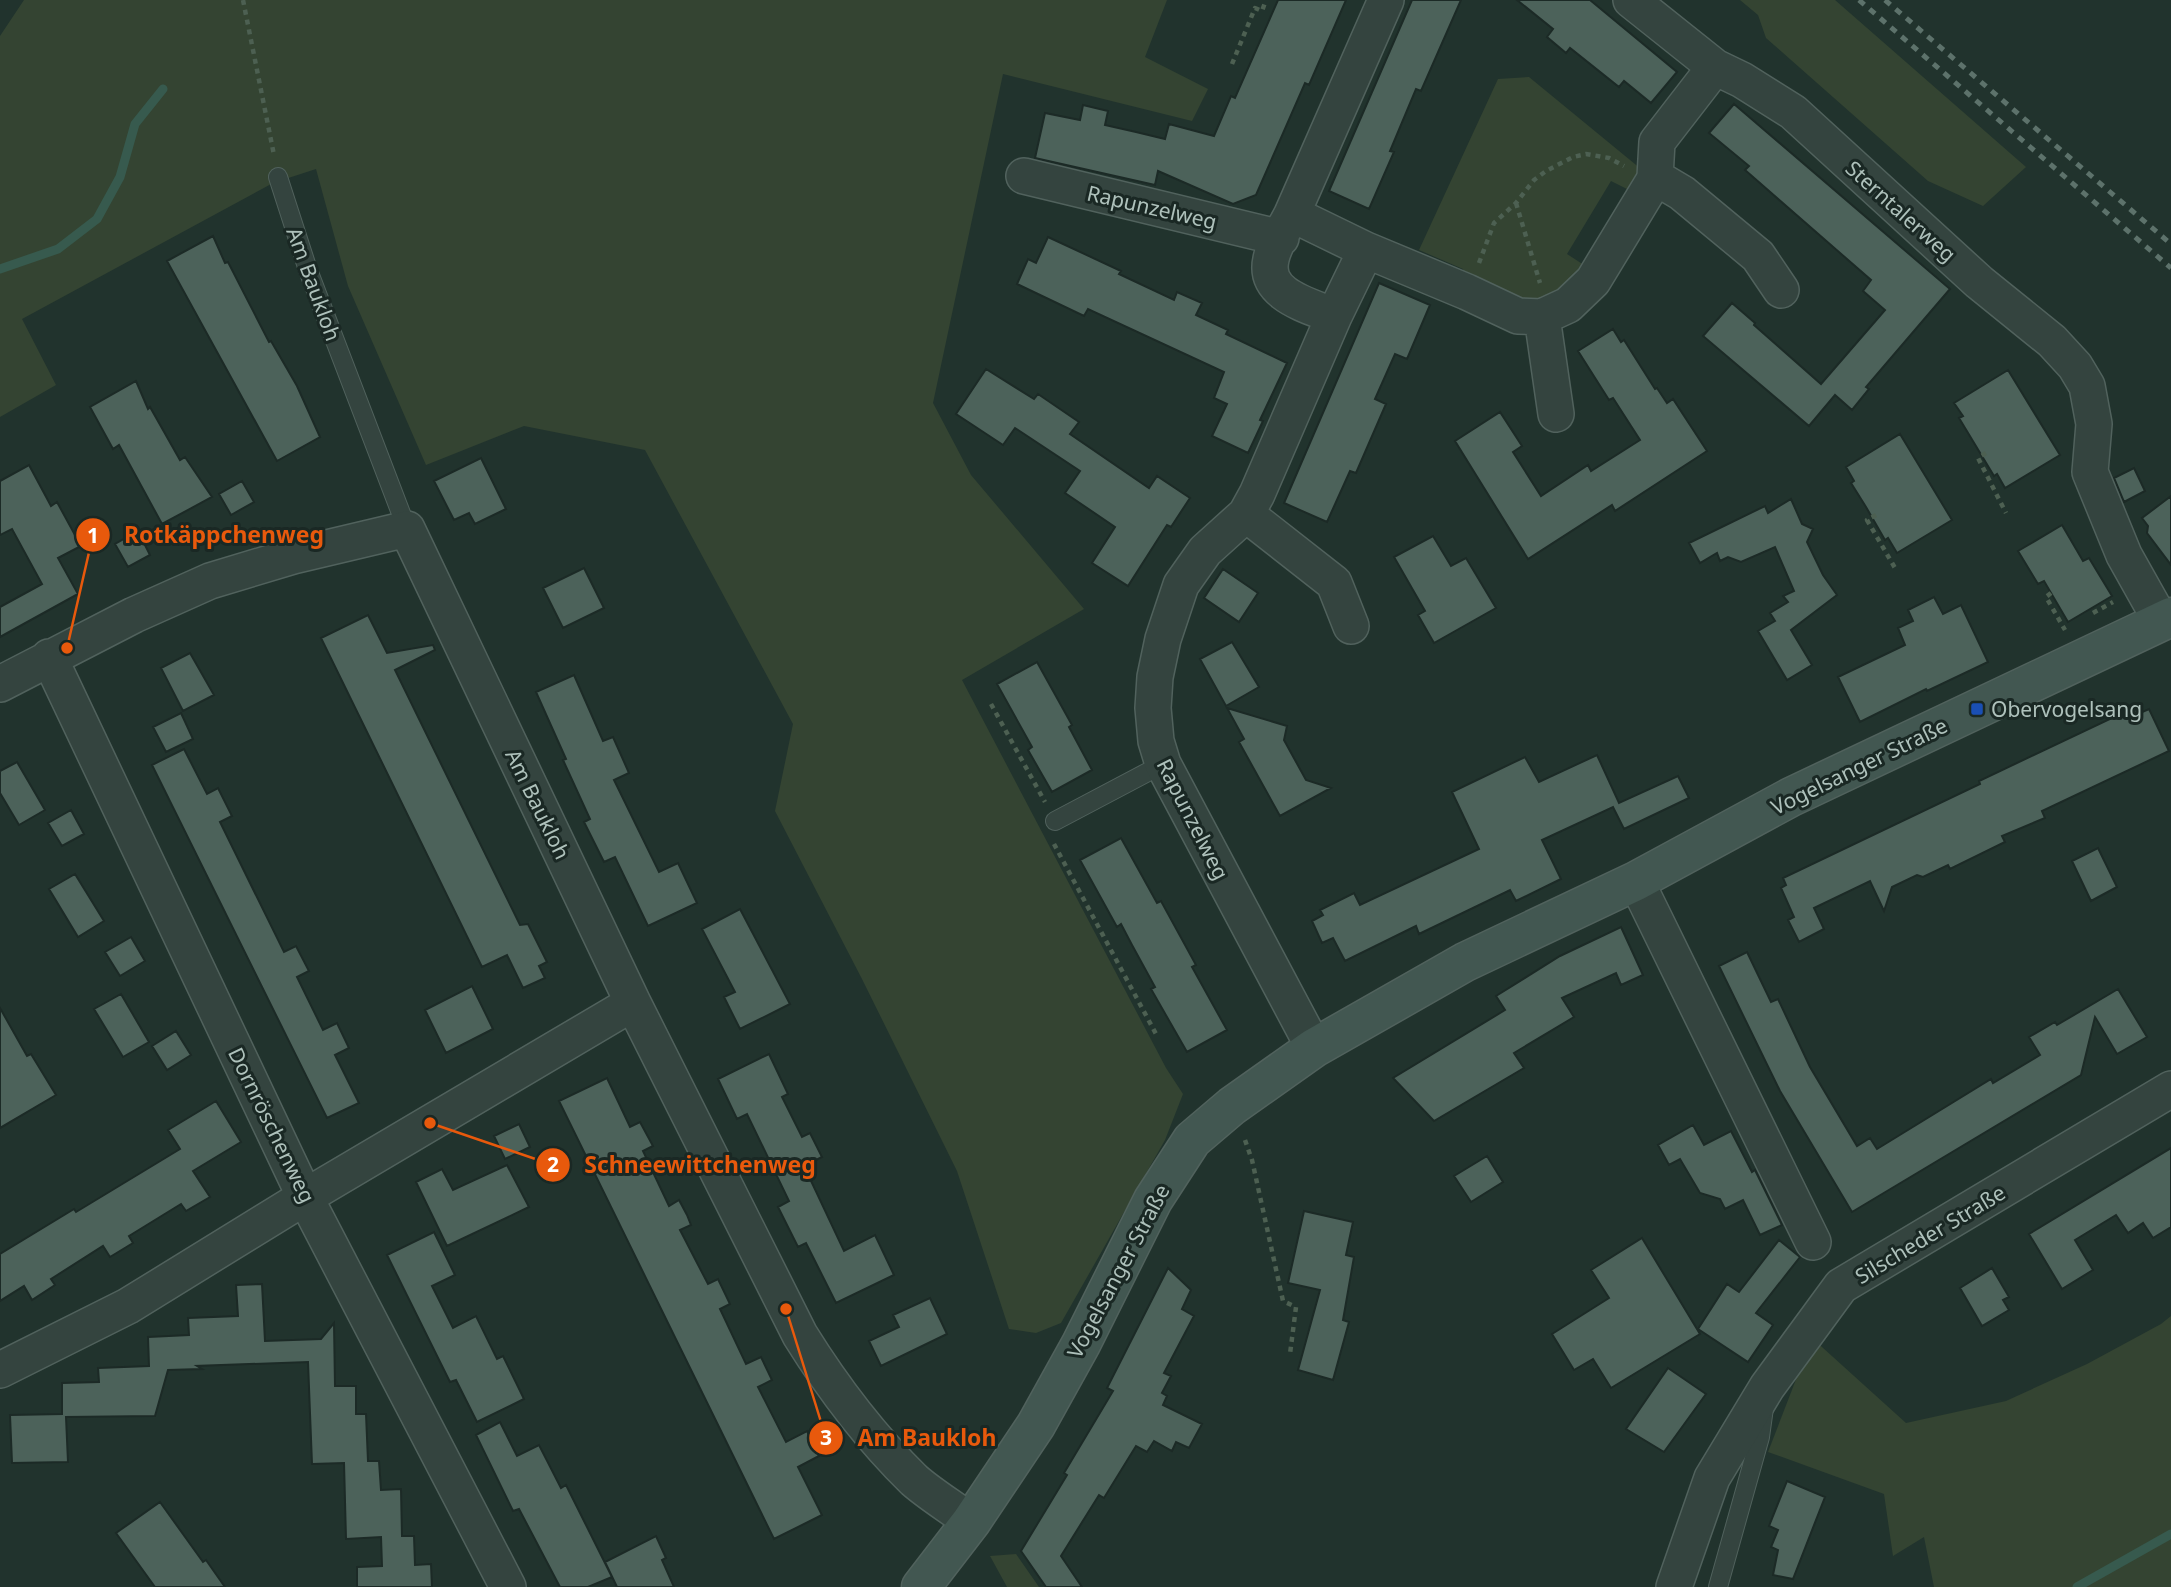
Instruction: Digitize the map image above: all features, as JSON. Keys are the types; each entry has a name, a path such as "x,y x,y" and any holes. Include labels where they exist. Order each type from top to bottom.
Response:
{"street":[{"path":"1334,316 1282,293 1270,277 1271,258 1386,0"},
{"name":"Sterntalerweg","path":"1631,0 1715,67 1793,112 1979,282 2052,341 2075,366 2087,386 2094,424 2090,472"},
{"path":"1556,414 1545,316 1569,305 1593,281 1654,179 1657,142 1715,67"},
{"name":"Rapunzelweg","path":"1024,176 1286,226 1366,250 1468,292 1518,316 1545,316"},
{"path":"1654,179 1682,193 1758,256 1781,290"},
{"name":"Rapunzelweg","path":"1314,1048 1163,764 1156,741 1153,709 1163,639 1181,585 1205,551 1246,514 1268,473 1334,316 1366,250"},
{"name":"Vogelsanger Straße","path":"921,1587 971,1522 1043,1413 1081,1344 1153,1200 1192,1140 1232,1106 1314,1048 1465,962 1636,881 1791,797 2166,619 2123,555 2090,472"},
{"path":"1246,514 1334,583 1351,626"},
{"path":"0,684 50,657 210,581 293,556 407,529"},
{"name":"Am Baukloh","path":"407,529 633,1003 786,1309 831,1385 865,1428 916,1482 971,1522"},
{"name":"Dornröschenweg","path":"50,657 305,1197 508,1587"},
{"path":"1636,881 1813,1242"},
{"path":"0,1370 128,1306 305,1197 633,1003"},
{"name":"Silscheder Straße","path":"1674,1587 1712,1478 1767,1387 1841,1286 2171,1088"}],"lane":[{"name":"Am Baukloh","path":"278,177 307,270 407,529"},
{"path":"1055,821 1163,764"},
{"path":"1718,1587 1760,1437 1767,1387"}],"path":[{"path":"243,0 278,177"},
{"path":"1232,64 1255,8 1262,11 1266,0"},
{"path":"1468,292 1494,223 1516,204 1534,180 1546,171 1573,157 1586,154 1609,158 1654,179"},
{"path":"1516,204 1545,316"},
{"path":"1986,453 1978,458 2006,513"},
{"path":"1876,515 1867,520 1895,568"},
{"path":"2086,617 2141,585"},
{"path":"2051,593 2046,597 2064,631 2075,624"},
{"path":"992,704 1055,821 1044,827 1156,1034"},
{"path":"1232,1106 1252,1160 1283,1301 1296,1307 1290,1354"}],"green space":[{"path":"24,0 1167,0 1145,57 1208,89 1192,121 1003,74 933,403 971,475 1084,609 962,680 1166,1068 1183,1094 1165,1140 1061,1323 1036,1333 1009,1329 957,1171 775,811 793,724 645,450 524,426 426,465 348,286 316,169 273,183 22,319 56,385 0,417 0,36"},
{"path":"1740,0 1835,0 2026,167 1983,206 1928,181 1766,38 1758,15"},
{"path":"1529,77 1641,169 1633,192 1611,181 1567,254 1587,267 1555,299 1524,302 1462,275 1463,269 1419,250 1498,79"},
{"path":"2171,1316 2171,1587 1934,1587 1924,1537 1893,1556 1884,1494 1768,1452 1812,1338 1906,1423 2006,1401 2087,1364"},
{"path":"1016,1554 1039,1587 1007,1587 990,1556"}],"building":[{"path":"1278,0 1346,0 1309,85 1305,83 1256,195 1233,204 1158,171 1155,185 1035,158 1045,113 1080,120 1083,105 1108,111 1105,125 1165,139 1169,124 1214,136 1231,96 1235,98"},
{"path":"1412,0 1461,0 1421,91 1416,89 1390,151 1394,152 1369,209 1329,191"},
{"path":"1517,0 1590,0 1677,72 1651,103 1624,81 1619,87 1570,48 1566,53 1547,37 1553,29"},
{"path":"1734,104 1950,289 1866,387 1869,389 1852,410 1835,395 1809,426 1703,336 1732,303 1821,384 1885,310 1863,291 1871,280 1745,170 1749,166 1709,133"},
{"path":"213,236 269,342 271,341 297,386 320,437 277,461 167,261"},
{"path":"1048,237 1121,271 1119,274 1174,300 1177,292 1202,303 1196,315 1228,330 1226,334 1287,363 1260,420 1263,421 1248,453 1212,436 1227,404 1214,398 1224,372 1088,309 1084,316 1017,284 1028,259 1036,263"},
{"path":"1379,283 1430,305 1407,359 1395,354 1375,399 1386,404 1356,473 1350,471 1327,522 1284,503"},
{"path":"1613,329 1621,342 1624,340 1667,403 1673,399 1707,451 1615,511 1612,505 1528,559 1455,441 1500,412 1522,446 1513,452 1541,496 1588,465 1591,471 1640,440 1613,398 1609,400 1578,351"},
{"path":"986,369 1034,399 1038,394 1079,422 1070,434 1149,488 1157,476 1190,498 1171,527 1167,525 1128,586 1092,563 1115,527 1065,493 1080,471 1015,428 1003,445 956,414"},
{"path":"2008,370 2060,455 2005,488 1997,474 1994,476 1959,418 1963,416 1954,403"},
{"path":"136,381 148,409 150,407 180,460 185,457 212,497 162,524 119,445 113,449 90,407"},
{"path":"1900,434 1952,520 1897,553 1888,538 1885,540 1851,483 1854,481 1846,467"},
{"path":"481,458 506,509 475,524 469,513 454,520 434,481"},
{"path":"29,465 51,506 57,502 81,546 58,558 78,594 0,637 0,607 42,584 12,529 0,535 0,481"},
{"path":"2134,468 2145,491 2124,502 2114,478"},
{"path":"242,481 254,502 231,515 219,494"},
{"path":"2171,496 2171,565 2147,533 2148,526 2142,518"},
{"path":"1791,499 1802,524 1813,529 1807,542 1823,575 1837,595 1791,630 1812,665 1787,680 1758,631 1775,621 1770,613 1788,602 1783,596 1794,591 1775,547 1741,562 1728,557 1720,561 1717,553 1700,563 1689,543 1765,506 1768,513"},
{"path":"2062,525 2083,561 2089,558 2112,596 2068,622 2044,581 2038,584 2018,551"},
{"path":"138,531 150,555 128,567 115,544"},
{"path":"1433,536 1451,566 1466,558 1496,608 1434,643 1418,615 1425,611 1394,557"},
{"path":"584,568 604,608 563,628 543,588"},
{"path":"1223,569 1258,593 1239,622 1204,598"},
{"path":"1934,597 1943,614 1961,605 1988,662 1860,722 1838,677 1905,645 1898,628 1913,621 1908,610"},
{"path":"368,615 387,653 433,645 435,650 395,670 520,925 528,924 547,962 539,966 545,978 523,988 507,955 482,967 321,638"},
{"path":"1232,642 1259,687 1226,706 1200,659"},
{"path":"190,653 214,695 183,711 161,668"},
{"path":"1037,662 1072,725 1069,727 1092,770 1052,792 1028,750 1032,747 997,684"},
{"path":"574,675 603,741 613,737 629,773 614,780 659,872 678,863 697,903 648,926 615,857 604,862 584,822 590,819 536,692"},
{"path":"2135,707 2138,714 2149,709 2169,751 2042,811 2045,818 2002,836 2005,842 1950,869 1948,865 1892,887 1884,911 1870,881 1814,908 1824,929 1799,942 1788,920 1794,917 1781,888 1786,885 1783,878"},
{"path":"1227,708 1287,726 1284,740 1306,780 1331,788 1280,816 1239,742 1244,739"},
{"path":"181,713 193,739 166,752 153,727"},
{"path":"184,749 207,794 218,788 232,816 220,822 284,952 296,946 309,971 297,977 323,1030 337,1023 349,1048 335,1055 359,1103 327,1118 152,765"},
{"path":"1597,755 1619,803 1678,776 1689,798 1624,829 1613,807 1542,840 1561,879 1516,901 1510,890 1419,934 1416,926 1345,961 1333,938 1322,943 1312,921 1323,915 1320,910 1354,893 1360,905 1479,849 1452,792 1525,757 1539,782"},
{"path":"17,762 45,810 19,825 0,793 0,771"},
{"path":"71,810 84,834 62,846 48,823"},
{"path":"1121,838 1157,903 1161,901 1196,965 1192,967 1227,1030 1187,1052 1151,989 1155,987 1121,924 1117,927 1080,860"},
{"path":"2098,848 2117,887 2091,901 2072,861"},
{"path":"75,874 104,921 78,937 49,889"},
{"path":"740,909 790,1004 740,1029 724,997 735,992 702,929"},
{"path":"1621,927 1643,975 1621,985 1616,973 1562,998 1574,1017 1514,1053 1524,1068 1434,1121 1393,1078 1505,1010 1496,996 1560,956"},
{"path":"131,937 145,961 120,976 105,952"},
{"path":"1747,952 1771,1002 1778,999 1810,1067 1857,1146 1870,1138 1877,1149 1991,1079 1993,1083 2040,1055 2029,1037 2055,1022 2057,1025 2118,989 2147,1037 2117,1054 2095,1017 2081,1075 1852,1212 1780,1091 1719,966"},
{"path":"472,986 493,1029 446,1053 425,1010"},
{"path":"121,994 149,1042 123,1057 94,1009"},
{"path":"0,1008 27,1056 31,1054 56,1095 0,1128"},
{"path":"176,1031 191,1055 167,1070 152,1046"},
{"path":"769,1054 788,1094 782,1097 802,1137 810,1133 822,1157 804,1166 844,1251 875,1235 894,1275 836,1303 806,1243 798,1247 778,1207 789,1201 747,1114 737,1119 718,1079"},
{"path":"607,1078 630,1127 640,1122 653,1146 643,1151 669,1206 679,1200 687,1215 691,1225 680,1230 708,1284 718,1279 730,1304 720,1309 746,1364 761,1357 772,1380 758,1387 786,1442 807,1431 819,1456 798,1467 822,1515 774,1539 559,1101"},
{"path":"216,1101 241,1142 193,1171 210,1197 186,1211 181,1204 129,1236 133,1243 110,1257 103,1246 51,1279 55,1285 32,1300 24,1286 0,1301 0,1254 180,1149 168,1130"},
{"path":"519,1124 530,1147 505,1159 494,1136"},
{"path":"1693,1125 1704,1145 1731,1131 1752,1172 1755,1170 1782,1225 1760,1235 1743,1200 1725,1209 1720,1199 1700,1193 1680,1159 1669,1165 1658,1145"},
{"path":"2171,1148 2171,1227 2153,1238 2143,1223 2128,1233 2116,1215 2075,1240 2093,1270 2062,1289 2029,1234"},
{"path":"1487,1156 1503,1182 1471,1202 1454,1176"},
{"path":"507,1165 529,1207 447,1246 416,1182 442,1169 453,1190"},
{"path":"1304,1211 1353,1222 1346,1255 1354,1257 1343,1320 1349,1322 1333,1380 1298,1370 1320,1290 1288,1283"},
{"path":"434,1232 455,1275 432,1286 453,1328 476,1316 497,1359 503,1356 524,1399 477,1422 456,1380 450,1382 387,1255"},
{"path":"1642,1238 1700,1334 1611,1388 1593,1359 1574,1370 1552,1334 1609,1298 1591,1270"},
{"path":"1779,1240 1800,1257 1756,1313 1773,1325 1748,1362 1698,1329 1727,1284 1739,1292"},
{"path":"1168,1268 1191,1290 1182,1309 1194,1316 1164,1373 1171,1376 1162,1393 1167,1396 1163,1405 1202,1424 1189,1448 1176,1442 1172,1451 1154,1441 1147,1452 1136,1446 1104,1498 1099,1495 1061,1556 1082,1587 1046,1587 1021,1551 1113,1391 1107,1388"},
{"path":"1992,1268 2009,1297 2003,1300 2009,1310 1982,1326 1960,1288"},
{"path":"262,1284 265,1341 321,1339 334,1323 335,1386 356,1386 356,1414 366,1414 368,1461 379,1461 381,1490 401,1489 402,1536 414,1536 415,1565 431,1564 432,1587 357,1587 357,1567 382,1566 381,1537 346,1539 344,1463 312,1464 308,1362 197,1366 202,1369 168,1370 155,1416 66,1417 68,1462 12,1463 10,1415 62,1414 62,1383 99,1382 98,1368 149,1366 148,1337 189,1335 188,1318 238,1316 236,1285"},
{"path":"930,1298 947,1334 881,1366 869,1341 899,1327 893,1315"},
{"path":"1668,1368 1706,1394 1664,1452 1626,1429"},
{"path":"500,1422 517,1456 539,1445 561,1488 566,1485 612,1577 588,1587 560,1587 519,1509 513,1511 476,1435"},
{"path":"1787,1481 1825,1497 1793,1579 1773,1575 1778,1550 1771,1547 1778,1530 1769,1526"},
{"path":"160,1502 203,1562 206,1560 225,1587 155,1587 116,1533"},
{"path":"656,1536 666,1558 662,1560 674,1587 617,1587 605,1562"}],"waterway":[{"path":"0,269 58,249 97,219 120,177 135,124 163,89"},
{"path":"2077,1587 2171,1534"}],"railway":[{"path":"1859,0 2171,268"},
{"path":"1885,0 2171,244"}],"place":[{"name":"Rotkäppchenweg","path":"67,648"},
{"name":"Obervogelsang","path":"1977,709"},
{"name":"Schneewittchenweg","path":"430,1123"},
{"name":"Am Baukloh","path":"786,1309"}]}
